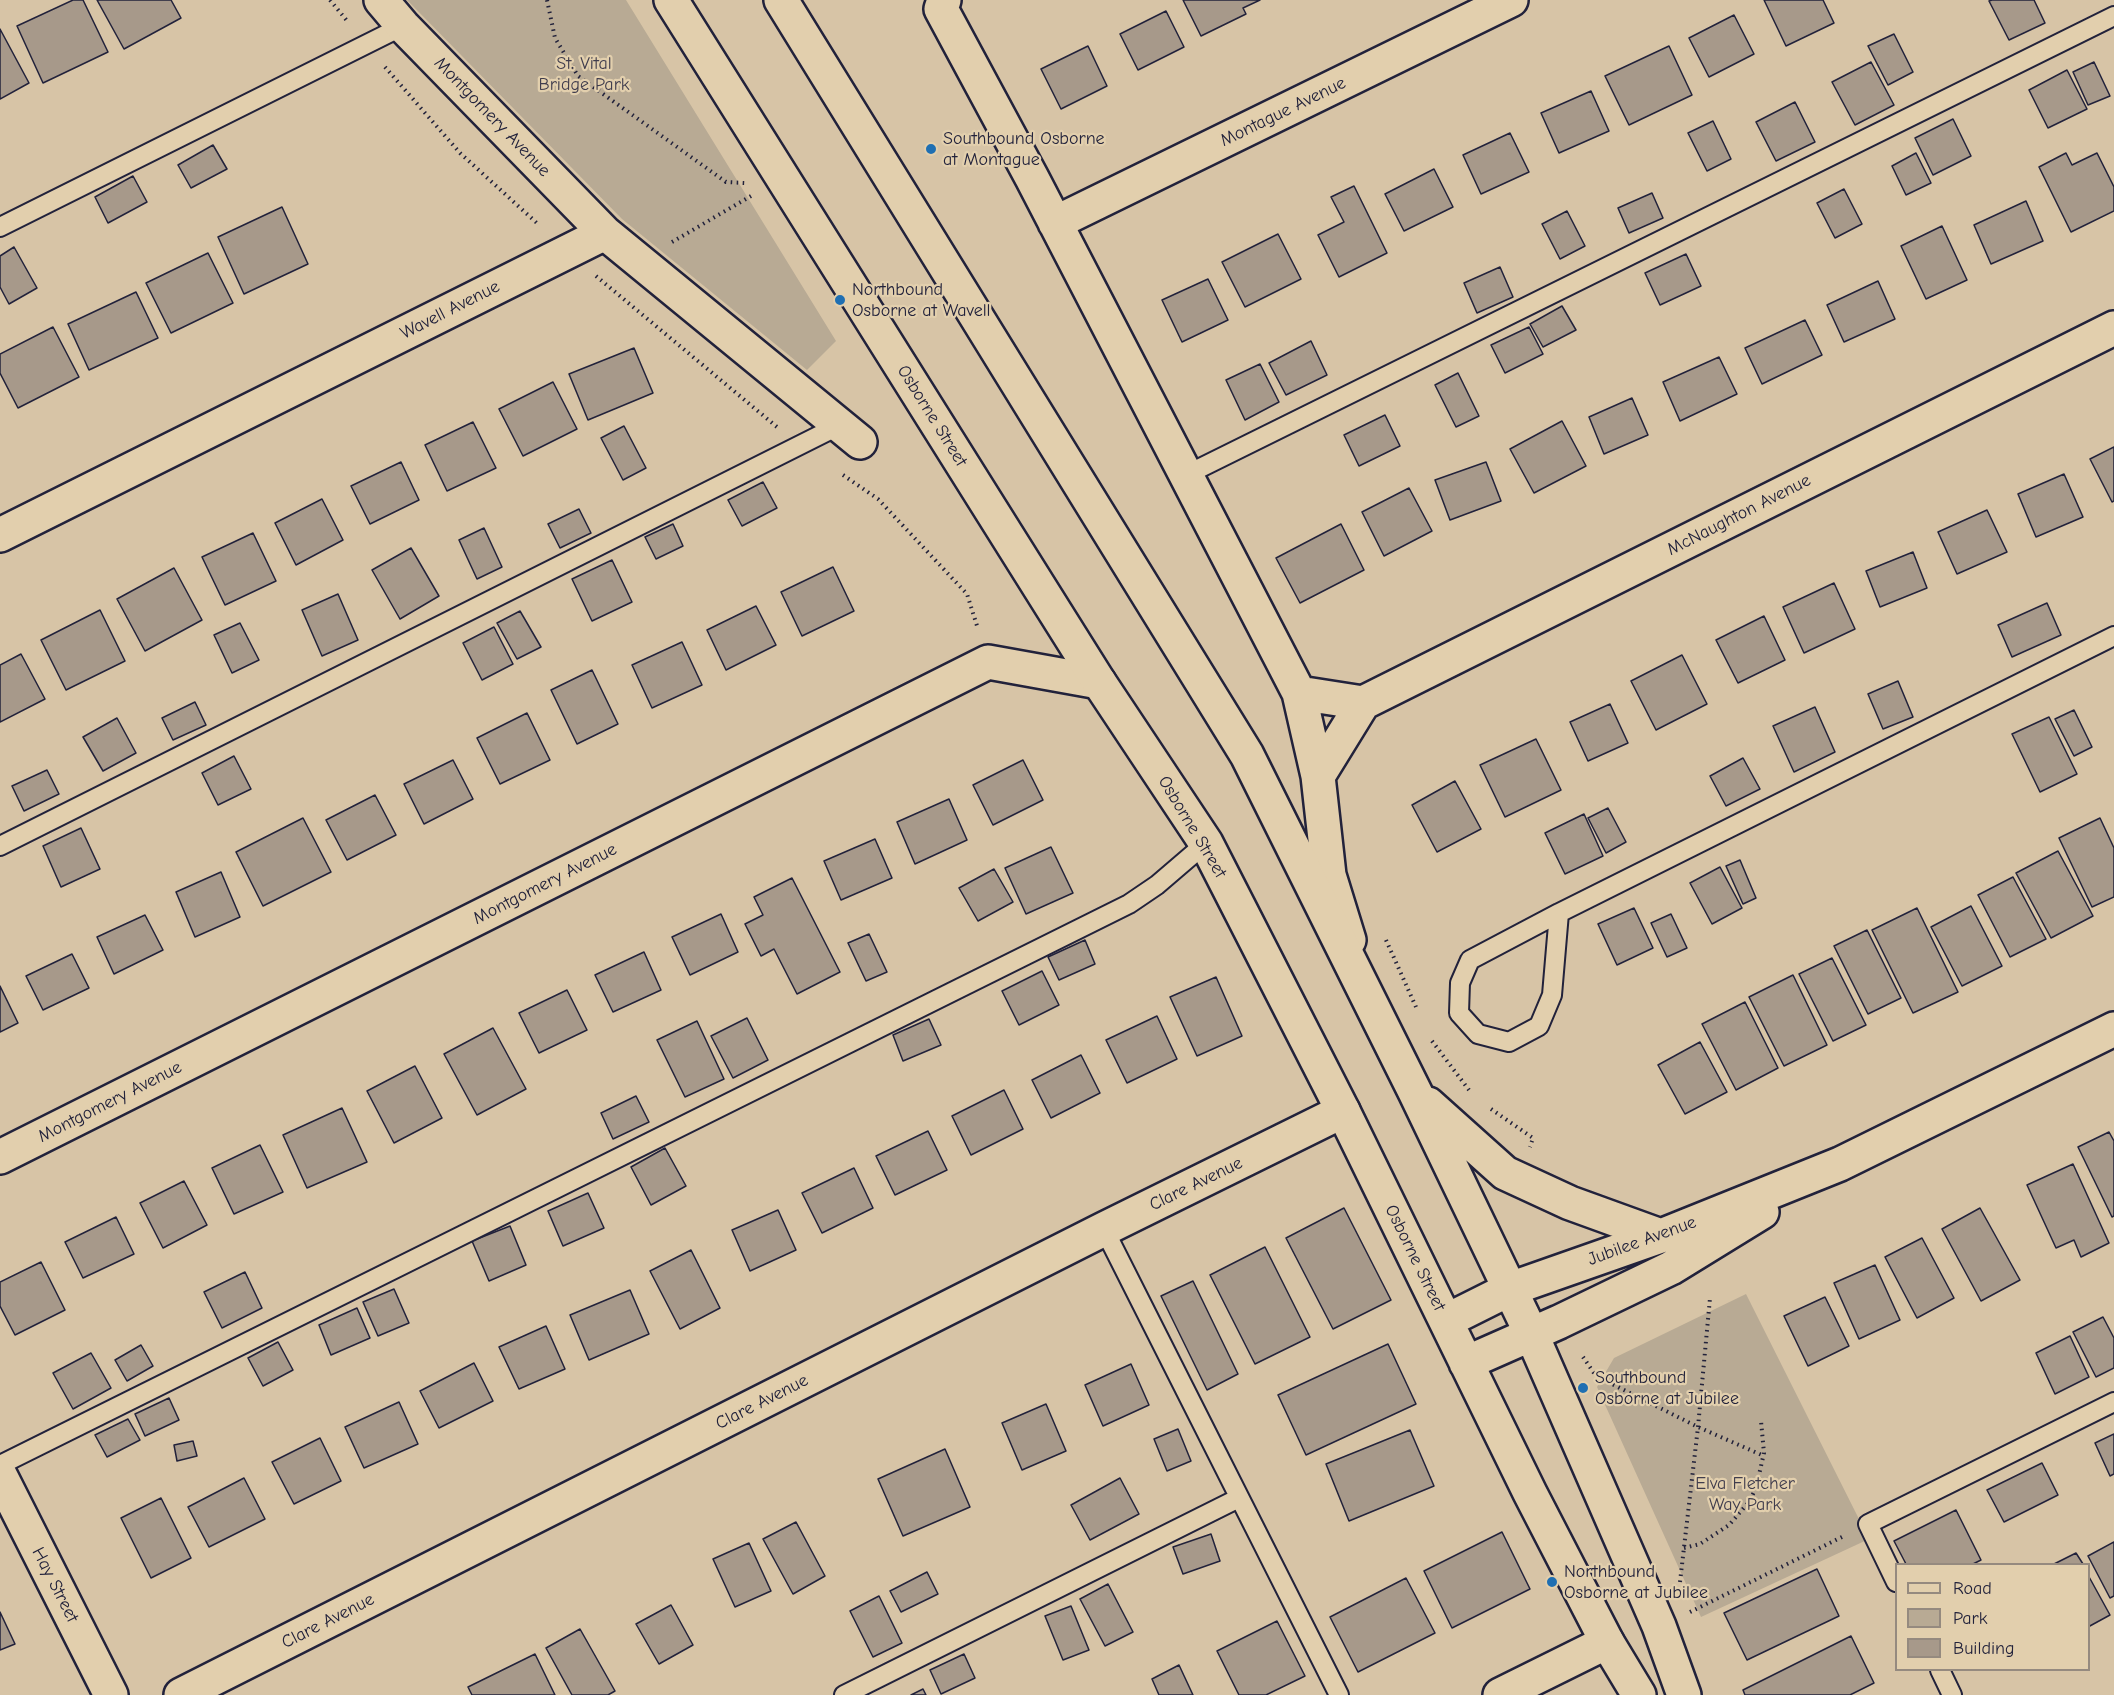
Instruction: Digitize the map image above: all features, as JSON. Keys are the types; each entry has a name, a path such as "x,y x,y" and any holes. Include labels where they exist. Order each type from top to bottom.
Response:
{"street":[{"name":"Montgomery Avenue","path":"381,0 403,26 605,233"},
{"name":"Osborne Street","path":"671,0 1100,682 1206,843 1343,1111 1530,1493 1607,1642 1639,1695"},
{"path":"781,0 1247,754 1415,1092 1531,1333 1659,1626 1684,1695"},
{"path":"944,0 941,9 1299,693 1318,776 1329,874 1361,982"},
{"name":"Montague Avenue","path":"1055,223 1511,0"},
{"path":"605,233 850,433"},
{"name":"Wavell Avenue","path":"0,535 605,233"},
{"name":"McNaughton Avenue","path":"1363,703 2114,328"},
{"name":"Montgomery Avenue","path":"0,1157 988,662 1100,682"},
{"path":"1299,693 1363,703 1318,776"},
{"name":"Jubilee Avenue","path":"1446,1321 1510,1289 1661,1236 1840,1164 2114,1029"},
{"path":"1415,1092 1505,1173 1570,1203 1661,1236"},
{"name":"Clare Avenue","path":"181,1695 1104,1229 1343,1111"},
{"name":"Jubilee Avenue","path":"1466,1362 1559,1322 1671,1268 1840,1164"},
{"name":"Hay Street","path":"0,1474 112,1695"},
{"path":"1500,1695 1607,1642"},
{"path":"112,1695 136,1693 139,1695"}],"lane":[{"path":"1186,475 2114,16"},
{"path":"0,227 403,26"},
{"path":"0,846 850,433"},
{"path":"1559,913 1552,995 1539,1026 1509,1042 1478,1034 1459,1013 1460,983 1470,960 1559,913 2114,636"},
{"path":"0,1466 1129,904 1156,885 1206,843"},
{"path":"1104,1229 1339,1695"},
{"path":"1895,1580 1868,1524 2114,1402"},
{"path":"844,1695 1239,1498"},
{"path":"1940,1671 1952,1695"}],"path":[{"path":"547,0 555,38 578,76 726,182 747,183"},
{"path":"606,285 640,261 757,193"},
{"path":"1385,936 1417,1009"},
{"path":"1432,1040 1470,1090"},
{"path":"1484,1104 1533,1138"},
{"path":"1679,1588 1710,1298"},
{"path":"1596,1376 1698,1427 1764,1456"},
{"path":"1684,1548 1700,1544 1729,1525 1749,1502 1756,1488 1764,1456 1761,1421"},
{"path":"1659,1626 1868,1524"}],"green space":[{"name":"St. Vital Bridge Park","path":"407,0 626,0 836,341 807,370 622,219"},
{"name":"Elva Fletcher Way Park","path":"1746,1294 1869,1539 1701,1617 1597,1387 1614,1358"}],"building":[{"path":"73,0 83,0 108,52 43,83 17,26"},
{"path":"97,0 171,0 181,18 124,49"},
{"path":"1183,0 1260,0 1243,8 1246,14 1201,36"},
{"path":"1764,0 1823,0 1834,23 1786,46"},
{"path":"2034,0 2045,23 2009,40 1989,1"},
{"path":"1166,11 1184,47 1138,70 1120,34"},
{"path":"1734,15 1754,54 1709,77 1689,38"},
{"path":"0,29 29,83 0,99"},
{"path":"1894,34 1913,72 1888,85 1868,46"},
{"path":"1088,46 1107,86 1061,109 1041,69"},
{"path":"1669,46 1692,95 1629,125 1605,76"},
{"path":"1871,62 1894,105 1855,125 1832,82"},
{"path":"2094,62 2110,96 2088,105 2073,72"},
{"path":"2067,70 2087,109 2048,128 2029,90"},
{"path":"1591,91 1609,131 1559,153 1541,113"},
{"path":"1795,102 1815,142 1776,161 1756,122"},
{"path":"1953,119 1971,156 1933,175 1915,138"},
{"path":"1713,121 1731,159 1707,171 1688,133"},
{"path":"1510,133 1529,172 1481,194 1463,155"},
{"path":"213,145 227,169 191,188 178,165"},
{"path":"1916,153 1931,183 1906,195 1892,166"},
{"path":"2066,153 2072,165 2097,153 2114,187 2114,211 2071,232 2039,167"},
{"path":"1434,169 1453,207 1404,231 1385,194"},
{"path":"133,176 147,202 108,223 95,197"},
{"path":"1354,186 1387,253 1339,277 1318,235 1344,222 1331,197"},
{"path":"1844,189 1862,224 1835,238 1817,203"},
{"path":"1652,193 1663,218 1629,233 1618,208"},
{"path":"2026,201 2043,241 1991,264 1974,225"},
{"path":"282,207 308,264 244,294 218,237"},
{"path":"1567,211 1585,246 1560,259 1542,224"},
{"path":"1942,226 1967,280 1926,299 1901,246"},
{"path":"1278,234 1301,279 1245,307 1222,262"},
{"path":"14,247 37,288 9,304 0,287 0,256"},
{"path":"208,253 233,303 171,333 146,283"},
{"path":"1686,254 1701,286 1660,305 1645,273"},
{"path":"1500,267 1513,297 1477,313 1464,283"},
{"path":"1208,279 1228,320 1182,342 1162,300"},
{"path":"1878,281 1895,319 1844,342 1827,305"},
{"path":"136,292 158,338 89,370 68,324"},
{"path":"1562,306 1576,330 1543,347 1530,324"},
{"path":"1805,320 1822,355 1762,384 1745,348"},
{"path":"53,327 79,377 18,408 0,373 0,354"},
{"path":"1529,327 1543,354 1505,373 1491,345"},
{"path":"1311,341 1327,375 1286,395 1269,363"},
{"path":"634,348 653,393 588,420 569,374"},
{"path":"1719,357 1737,394 1680,421 1663,382"},
{"path":"1260,364 1279,402 1245,420 1226,380"},
{"path":"1458,373 1479,416 1456,427 1435,385"},
{"path":"553,382 577,429 523,456 499,409"},
{"path":"1632,398 1648,435 1604,454 1589,417"},
{"path":"1385,415 1400,446 1359,466 1344,435"},
{"path":"1562,421 1586,466 1534,493 1510,449"},
{"path":"473,422 496,468 447,491 425,445"},
{"path":"624,426 646,468 623,480 601,438"},
{"path":"2114,447 2114,501 2112,502 2090,459"},
{"path":"401,462 419,500 370,524 351,486"},
{"path":"1486,462 1501,501 1450,520 1435,480"},
{"path":"2064,474 2083,517 2036,537 2018,494"},
{"path":"763,482 777,508 742,526 728,500"},
{"path":"1409,488 1432,531 1384,556 1362,512"},
{"path":"322,499 343,540 296,565 275,523"},
{"path":"579,509 591,533 560,548 548,524"},
{"path":"1987,510 2007,552 1957,574 1938,532"},
{"path":"673,524 683,546 656,559 645,537"},
{"path":"1341,524 1364,570 1300,603 1276,558"},
{"path":"484,528 502,567 477,579 459,540"},
{"path":"253,533 276,581 225,605 202,557"},
{"path":"411,548 439,596 400,619 372,570"},
{"path":"1913,552 1927,588 1880,607 1866,571"},
{"path":"612,560 632,602 592,621 572,579"},
{"path":"833,567 854,611 802,636 781,592"},
{"path":"174,568 202,620 145,651 117,599"},
{"path":"1834,583 1855,629 1804,653 1783,607"},
{"path":"338,594 358,640 322,656 302,610"},
{"path":"2047,603 2061,635 2012,657 1998,625"},
{"path":"756,606 776,645 726,670 707,630"},
{"path":"100,610 125,661 66,690 41,640"},
{"path":"520,611 541,647 517,659 497,623"},
{"path":"1764,616 1785,660 1738,683 1716,640"},
{"path":"240,623 259,660 232,673 214,635"},
{"path":"494,627 513,664 482,680 463,643"},
{"path":"682,642 702,685 652,708 632,665"},
{"path":"21,654 45,699 0,722 0,665"},
{"path":"1682,655 1707,704 1656,730 1631,681"},
{"path":"592,670 618,724 577,744 551,690"},
{"path":"1898,681 1913,717 1883,729 1868,694"},
{"path":"195,702 206,725 173,740 162,718"},
{"path":"1610,704 1628,743 1588,761 1570,722"},
{"path":"1815,707 1835,752 1794,772 1773,726"},
{"path":"2074,710 2092,747 2074,756 2055,719"},
{"path":"527,713 550,760 500,784 477,738"},
{"path":"2049,717 2077,774 2040,792 2012,734"},
{"path":"117,718 136,753 103,771 83,737"},
{"path":"1536,739 1561,790 1505,817 1480,765"},
{"path":"234,756 251,789 218,805 202,773"},
{"path":"1743,758 1760,789 1726,806 1710,776"},
{"path":"453,760 473,799 424,824 404,784"},
{"path":"1023,760 1043,800 993,825 973,785"},
{"path":"47,770 59,794 24,811 12,786"},
{"path":"1455,781 1481,829 1437,852 1412,805"},
{"path":"375,795 396,835 347,860 326,820"},
{"path":"949,799 967,840 915,864 897,822"},
{"path":"1608,808 1626,842 1606,853 1588,818"},
{"path":"1584,814 1603,856 1565,874 1545,833"},
{"path":"303,818 331,872 263,906 236,852"},
{"path":"2100,818 2114,848 2114,897 2092,907 2059,838"},
{"path":"81,828 100,869 61,887 43,846"},
{"path":"875,839 892,878 841,900 824,861"},
{"path":"1051,847 1073,893 1026,914 1005,868"},
{"path":"2058,851 2093,916 2051,938 2016,873"},
{"path":"1740,860 1756,898 1743,904 1726,866"},
{"path":"1720,867 1742,908 1712,924 1690,883"},
{"path":"994,869 1013,902 978,921 959,888"},
{"path":"221,872 240,917 195,937 176,892"},
{"path":"2013,877 2046,939 2010,957 1978,895"},
{"path":"792,878 840,972 797,994 774,949 761,956 745,924 763,915 754,897"},
{"path":"1971,906 2002,966 1962,986 1931,927"},
{"path":"1634,908 1653,948 1617,965 1598,924"},
{"path":"1917,908 1958,992 1913,1013 1872,930"},
{"path":"721,914 738,952 690,975 672,937"},
{"path":"1671,914 1687,948 1667,957 1651,923"},
{"path":"145,915 163,950 114,974 97,937"},
{"path":"1867,930 1901,998 1868,1014 1834,946"},
{"path":"869,934 887,972 866,981 848,943"},
{"path":"1085,940 1095,964 1059,980 1048,957"},
{"path":"644,952 661,990 613,1012 595,975"},
{"path":"72,954 89,988 43,1010 26,976"},
{"path":"1832,958 1866,1025 1833,1041 1799,974"},
{"path":"1042,971 1059,1005 1019,1025 1002,991"},
{"path":"1793,975 1827,1045 1784,1066 1749,997"},
{"path":"1216,977 1242,1036 1197,1056 1170,997"},
{"path":"0,986 18,1023 0,1032"},
{"path":"567,990 587,1030 539,1053 519,1013"},
{"path":"1745,1002 1778,1068 1736,1090 1702,1024"},
{"path":"1157,1016 1177,1059 1127,1083 1106,1040"},
{"path":"747,1018 768,1060 733,1078 711,1036"},
{"path":"929,1019 941,1045 903,1061 893,1035"},
{"path":"697,1021 724,1079 685,1097 657,1040"},
{"path":"493,1028 526,1089 477,1115 444,1054"},
{"path":"1700,1042 1727,1092 1685,1114 1658,1065"},
{"path":"1081,1055 1100,1093 1051,1118 1032,1080"},
{"path":"415,1066 442,1118 394,1143 367,1091"},
{"path":"1004,1090 1023,1129 971,1155 952,1116"},
{"path":"636,1096 649,1122 613,1139 601,1113"},
{"path":"342,1108 367,1162 307,1188 283,1135"},
{"path":"928,1131 947,1170 895,1195 876,1156"},
{"path":"2109,1132 2114,1141 2114,1216 2112,1217 2078,1147"},
{"path":"260,1145 283,1192 234,1214 212,1168"},
{"path":"665,1148 686,1186 651,1205 631,1167"},
{"path":"2073,1164 2109,1243 2081,1257 2074,1240 2056,1248 2027,1185"},
{"path":"854,1168 873,1208 822,1233 802,1193"},
{"path":"184,1181 207,1225 163,1248 140,1203"},
{"path":"588,1193 604,1228 563,1246 548,1211"},
{"path":"1344,1208 1391,1300 1333,1329 1286,1238"},
{"path":"1980,1208 2020,1280 1981,1301 1942,1229"},
{"path":"778,1210 796,1250 750,1271 732,1230"},
{"path":"116,1217 134,1254 83,1278 65,1242"},
{"path":"510,1226 526,1265 489,1281 472,1241"},
{"path":"1922,1238 1954,1298 1917,1318 1885,1257"},
{"path":"1265,1247 1310,1337 1255,1364 1210,1275"},
{"path":"691,1250 720,1308 680,1329 650,1271"},
{"path":"41,1262 65,1310 15,1335 0,1306 0,1282"},
{"path":"1875,1265 1900,1320 1859,1339 1834,1283"},
{"path":"245,1272 262,1308 222,1328 204,1292"},
{"path":"1193,1281 1238,1374 1207,1390 1161,1296"},
{"path":"394,1289 409,1323 378,1336 363,1302"},
{"path":"630,1290 649,1334 589,1360 570,1315"},
{"path":"1825,1297 1849,1346 1808,1366 1784,1316"},
{"path":"357,1308 370,1338 331,1355 319,1325"},
{"path":"2103,1317 2114,1338 2114,1368 2096,1377 2073,1332"},
{"path":"546,1326 565,1369 519,1389 499,1347"},
{"path":"2070,1336 2089,1377 2055,1394 2036,1353"},
{"path":"278,1342 293,1370 263,1386 248,1358"},
{"path":"1388,1344 1416,1404 1306,1455 1278,1395"},
{"path":"141,1345 153,1366 127,1381 115,1360"},
{"path":"91,1353 111,1388 73,1409 53,1373"},
{"path":"474,1363 493,1401 439,1428 420,1391"},
{"path":"1131,1364 1149,1405 1103,1426 1085,1385"},
{"path":"169,1398 179,1420 145,1436 135,1414"},
{"path":"399,1402 418,1444 364,1468 345,1427"},
{"path":"1046,1404 1066,1451 1022,1470 1002,1423"},
{"path":"128,1419 140,1440 107,1457 95,1435"},
{"path":"1178,1429 1191,1461 1167,1471 1154,1439"},
{"path":"1410,1430 1434,1486 1349,1521 1326,1464"},
{"path":"2114,1434 2114,1474 2110,1476 2095,1443"},
{"path":"320,1438 341,1481 294,1504 272,1462"},
{"path":"193,1441 197,1456 177,1461 174,1445"},
{"path":"945,1449 970,1507 903,1536 878,1479"},
{"path":"2042,1463 2058,1495 2004,1522 1987,1490"},
{"path":"244,1478 265,1519 209,1547 188,1507"},
{"path":"1120,1478 1139,1514 1090,1540 1071,1505"},
{"path":"161,1498 191,1558 151,1578 121,1518"},
{"path":"1956,1510 1981,1560 1975,1563 1905,1563 1894,1541"},
{"path":"796,1522 825,1576 793,1594 763,1539"},
{"path":"1502,1532 1530,1589 1452,1628 1424,1571"},
{"path":"1211,1534 1220,1561 1183,1574 1173,1547"},
{"path":"2114,1542 2114,1596 2110,1598 2088,1556"},
{"path":"749,1543 771,1591 735,1607 713,1559"},
{"path":"2076,1553 2082,1563 2056,1563"},
{"path":"1817,1569 1839,1616 1747,1660 1724,1613"},
{"path":"927,1572 938,1594 901,1612 890,1591"},
{"path":"1406,1578 1435,1633 1358,1672 1330,1617"},
{"path":"2090,1579 2110,1615 2090,1626"},
{"path":"1108,1584 1133,1632 1105,1646 1080,1599"},
{"path":"879,1596 902,1643 873,1657 850,1611"},
{"path":"671,1605 693,1645 659,1664 636,1624"},
{"path":"1071,1606 1089,1650 1063,1660 1045,1616"},
{"path":"0,1612 15,1644 0,1650"},
{"path":"1277,1621 1305,1676 1266,1695 1239,1695 1217,1651"},
{"path":"580,1629 615,1691 608,1695 572,1695 546,1648"},
{"path":"1851,1636 1874,1683 1850,1695 1745,1695 1743,1690"},
{"path":"535,1654 555,1695 472,1695 468,1687"},
{"path":"964,1654 975,1678 941,1694 930,1670"},
{"path":"1179,1665 1193,1695 1159,1695 1152,1679"},
{"path":"923,1689 926,1695 911,1695"}],"place":[{"name":"Southbound Osborne at Montague","path":"931,149"},
{"name":"Northbound Osborne at Wavell","path":"840,300"},
{"name":"Southbound Osborne at Jubilee","path":"1583,1388"},
{"name":"Northbound Osborne at Jubilee","path":"1552,1582"}]}
